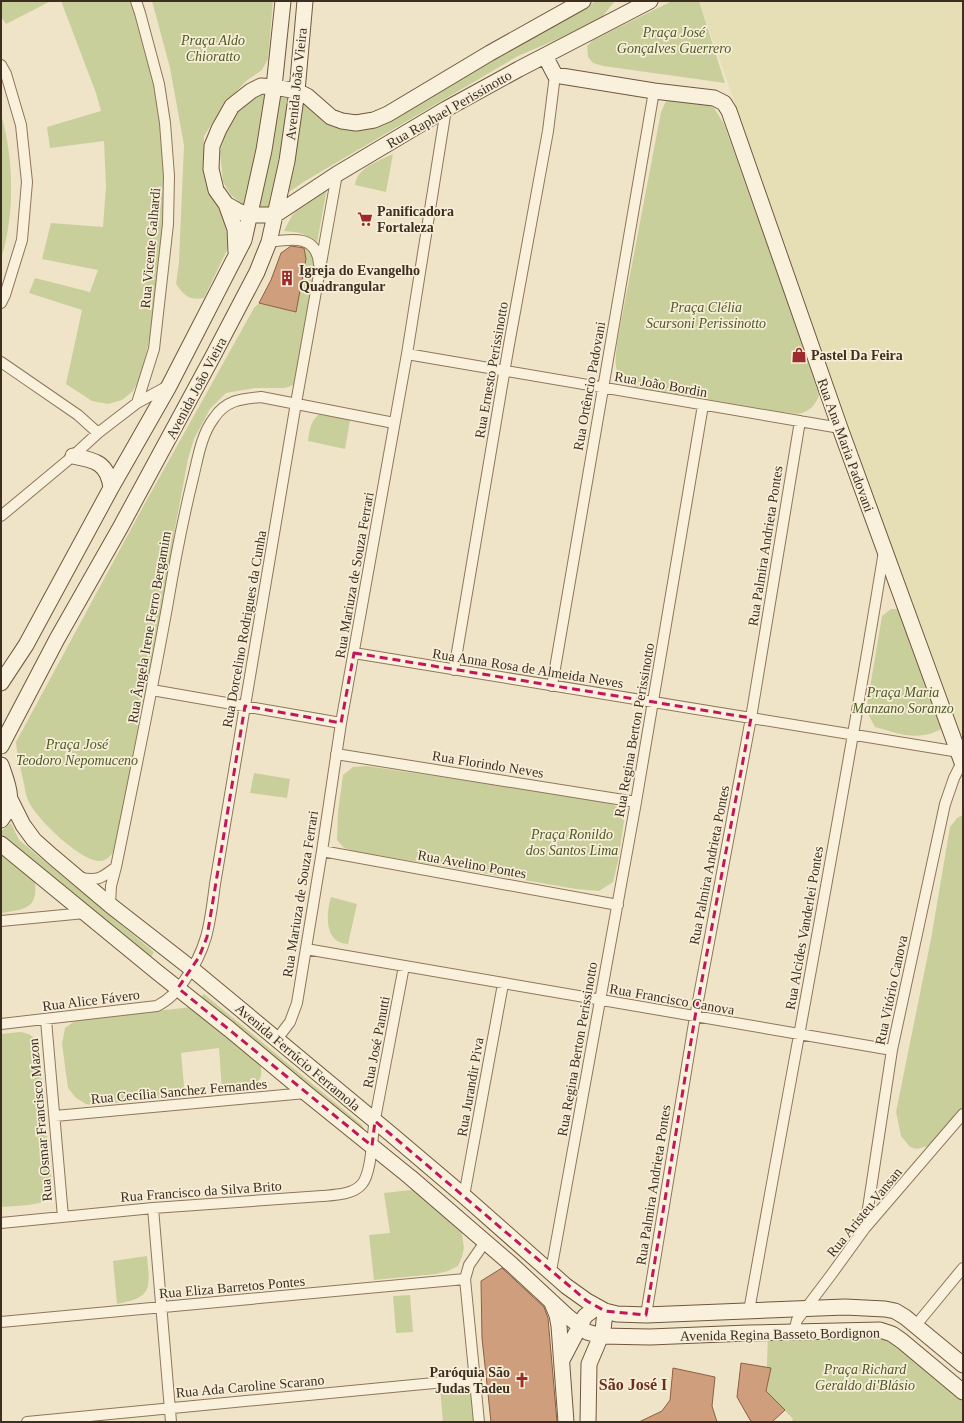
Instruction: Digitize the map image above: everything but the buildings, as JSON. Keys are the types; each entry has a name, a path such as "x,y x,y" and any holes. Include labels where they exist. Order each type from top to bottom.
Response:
{"street":[{"name":"Rua Vicente Galhardi","path":"136,1 159,84 165,123 169,176 168,224 154,349 137,403"},
{"name":"Avenida João Vieira","path":"1,683 26,645 111,488 170,384 244,240 264,150 274,86 283,1"},
{"name":"Avenida João Vieira","path":"1,746 57,639 120,528 257,272 269,242 287,161 297,91 305,1"},
{"name":"Rua Raphael Perissinotto","path":"274,86 297,91 307,96 331,117 356,123 374,120 401,107 490,53 583,1"},
{"name":"Rua Raphael Perissinotto","path":"275,215 337,174 446,109 637,5 650,1"},
{"path":"545,56 555,75 654,92"},
{"path":"1,65 6,74 21,125 27,182 22,240 5,295 1,303"},
{"name":"Rua Ernesto Perissinotto","path":"454,670 504,372 548,131 555,75"},
{"name":"Avenida João Vieira","path":"250,215 238,212 226,204 216,190 211,169 212,146 219,129 232,106 251,91 261,86 274,86"},
{"name":"Rua Ana Maria Padovani","path":"654,92 714,98 724,103 729,111 840,428 961,760"},
{"name":"Rua Ortêncio Padovani","path":"552,686 654,92"},
{"name":"Rua Mariuza de Souza Ferrari","path":"276,1040 290,1022 297,1002 341,723 407,354 446,109"},
{"name":"Rua Dorcelino Rodrigues da Cunha","path":"178,988 199,957 207,937 296,403 337,174"},
{"path":"226,204 234,230 236,255"},
{"path":"250,215 275,215"},
{"name":"Rua Dorcelino Rodrigues da Cunha","path":"269,242 292,239 302,240 312,245 320,268"},
{"name":"Rua João Bordin","path":"407,354 504,372 840,428"},
{"path":"1,362 78,415 98,433"},
{"path":"1,516 73,456 98,433 137,403 170,384"},
{"name":"Rua Ângela Irene Ferro Bergamim","path":"110,906 111,886 152,690 181,529 202,441 213,419 221,409 229,403 240,399 261,397 394,423"},
{"name":"Rua Regina Berton Perissinotto","path":"550,1271 618,905 703,405"},
{"name":"Rua Palmira Andrieta Pontes","path":"646,1315 695,1017 751,718 800,421"},
{"path":"73,456 98,462 107,472 111,488"},
{"name":"Rua Alcides Vanderlei Pontes","path":"749,1311 798,1034 854,735 884,549"},
{"name":"Rua Anna Rosa de Almeida Neves","path":"354,653 854,735 961,760"},
{"path":"152,690 341,723"},
{"name":"Rua Florindo Neves","path":"336,754 636,802"},
{"name":"Rua Vitório Canova","path":"865,1228 892,1050 945,804 961,760"},
{"path":"1,765 10,799 7,812 1,820"},
{"name":"Avenida Ferrúcio Ferramola","path":"10,799 23,825 34,840 110,906 192,969 375,1121 464,1196 566,1286 601,1309"},
{"name":"Avenida Ferrúcio Ferramola","path":"1,844 455,1215 579,1327"},
{"name":"Rua Avelino Pontes","path":"322,851 618,905"},
{"path":"78,877 88,880 101,878 116,867"},
{"path":"1,922 85,913"},
{"name":"Rua Francisco Canova","path":"306,949 892,1050"},
{"name":"Rua José Panutti","path":"372,1146 375,1121 404,966"},
{"name":"Rua Jurandir Piva","path":"464,1196 503,984"},
{"name":"Rua Alice Fávero","path":"1,1024 157,1006 169,1000 178,988"},
{"name":"Rua Osmar Francisco Mazon","path":"46,1020 63,1217"},
{"name":"Rua Cecília Sanchez Fernandes","path":"55,1116 306,1094"},
{"name":"Rua Aristeu Vansan","path":"794,1332 797,1320 865,1228 963,1114"},
{"name":"Rua Francisco da Silva Brito","path":"1,1223 153,1208 343,1194 354,1190 362,1184 367,1174 372,1146"},
{"path":"153,1208 171,1422"},
{"path":"480,1422 465,1279 469,1265 486,1242"},
{"path":"916,1325 963,1268"},
{"name":"Rua Eliza Barretos Pontes","path":"1,1322 465,1279"},
{"path":"550,1300 557,1315 566,1422"},
{"name":"Avenida Regina Basseto Bordignon","path":"601,1309 617,1314 646,1315 845,1307 885,1309 895,1311 916,1325 963,1365"},
{"path":"562,1361 585,1316 601,1309 603,1332 589,1364 588,1422"},
{"name":"Avenida Regina Basseto Bordignon","path":"579,1327 587,1332 601,1336 650,1337 880,1330 892,1334 902,1341 963,1392"},
{"name":"Rua Ada Caroline Scarano","path":"27,1422 476,1379"}],"highlighted area":[{"path":"354,653 751,718 695,1017 646,1315 605,1311 587,1301 375,1121 372,1146 178,988 199,957 207,937 245,706 341,723"}],"shaded area":[{"path":"699,1 963,1 963,751"}],"green space":[{"path":"1,1 51,1 6,24 1,17"},
{"path":"61,1 130,1 143,35 159,96 166,170 162,237 151,332 141,375 133,391 122,400 108,404 92,401 66,384 82,310 29,293 35,278 90,292 98,270 42,259 51,223 103,227 106,186 104,141 50,148 47,127 101,111 96,93"},
{"name":"Praça Aldo Chioratto","path":"152,1 273,1 268,59 262,70 246,81 225,104 204,136 204,170 211,196 220,209 228,237 228,248 204,298 199,299 194,299 187,296 176,284 179,262 184,145 170,68"},
{"path":"597,1 615,1 602,17 560,38 518,56 305,181 289,192 286,190 301,104 305,102 322,119 344,128"},
{"name":"Praça José Gonçalves Guerrero","path":"672,1 699,1 725,83 603,66 593,63 588,57 587,46 593,40"},
{"path":"284,93 289,96 284,136 269,209 254,210 277,96"},
{"path":"258,94 268,95 249,186 243,205 231,195 223,182 220,152 228,126 243,104"},
{"name":"Praça Clélia Scursoni Perissinotto","path":"677,97 703,102 714,108 724,124 820,392 814,405 806,412 797,414 782,412 635,387 622,378 617,370 617,343 661,112 666,101"},
{"path":"1,114 8,149 11,205 6,242 1,259"},
{"path":"393,154 386,192 355,185 364,169"},
{"path":"327,188 317,243 302,234 284,231 292,215 315,194"},
{"name":"Praça José Teodoro Nepomuceno","path":"304,246 318,252 298,383 285,388 255,388 226,393 210,409 194,439 188,459 175,528 163,608 116,849 105,860 100,861 92,859 71,847 60,838 41,818 28,800 18,758 16,742 144,505 254,308 259,303 296,312 306,259"},
{"path":"325,411 351,415 345,449 308,441 312,423 320,413"},
{"name":"Praça Maria Manzano Soranzo","path":"891,609 899,609 943,728 926,735 917,736 901,734 875,727 869,716 867,705 882,616"},
{"name":"Praça Ronildo dos Santos Lima","path":"367,766 610,802 620,809 624,821 613,882 599,891 576,889 354,851 344,848 337,840 338,812 343,775 353,767"},
{"path":"254,773 290,779 287,798 250,793"},
{"path":"963,815 963,1107 931,1145 917,1149 910,1147 901,1136 896,1112 931,939 950,827 957,818"},
{"path":"11,823 19,840 154,952 150,959 1,835 1,831"},
{"path":"1,848 35,880 35,890 32,902 28,906 1,913"},
{"path":"331,897 357,904 348,944 339,942 334,938 329,928 328,908"},
{"path":"204,994 362,1125 364,1129 360,1131 198,1000"},
{"path":"192,1007 259,1056 261,1076 255,1084 244,1089 222,1090 219,1048 181,1053 185,1096 94,1105 86,1104 76,1098 68,1088 62,1044 65,1028 76,1020"},
{"path":"20,1032 31,1036 39,1045 52,1186 51,1195 45,1201 26,1205 1,1207 1,1034"},
{"path":"419,1189 458,1219 464,1248 458,1266 448,1271 436,1274 374,1280 369,1235 390,1233 384,1193"},
{"path":"147,1256 149,1276 147,1290 137,1298 117,1304 113,1261"},
{"path":"410,1295 413,1332 396,1333 393,1296"},
{"name":"Praça Richard Geraldo di'Blásio","path":"884,1334 955,1390 963,1403 963,1419 961,1422 791,1422 793,1419 766,1391 768,1336"},
{"path":"440,1388 470,1391 476,1399 477,1422 443,1422"}],"place":[{"name":"Panificadora Fortaleza","path":"365,219"},
{"name":"Igreja do Evangelho Quadrangular","path":"287,278"},
{"name":"Pastel Da Feira","path":"799,355"},
{"name":"Paróquia São Judas Tadeu","path":"522,1380"}],"district":[{"name":"São José I","path":"633,1384"}]}
